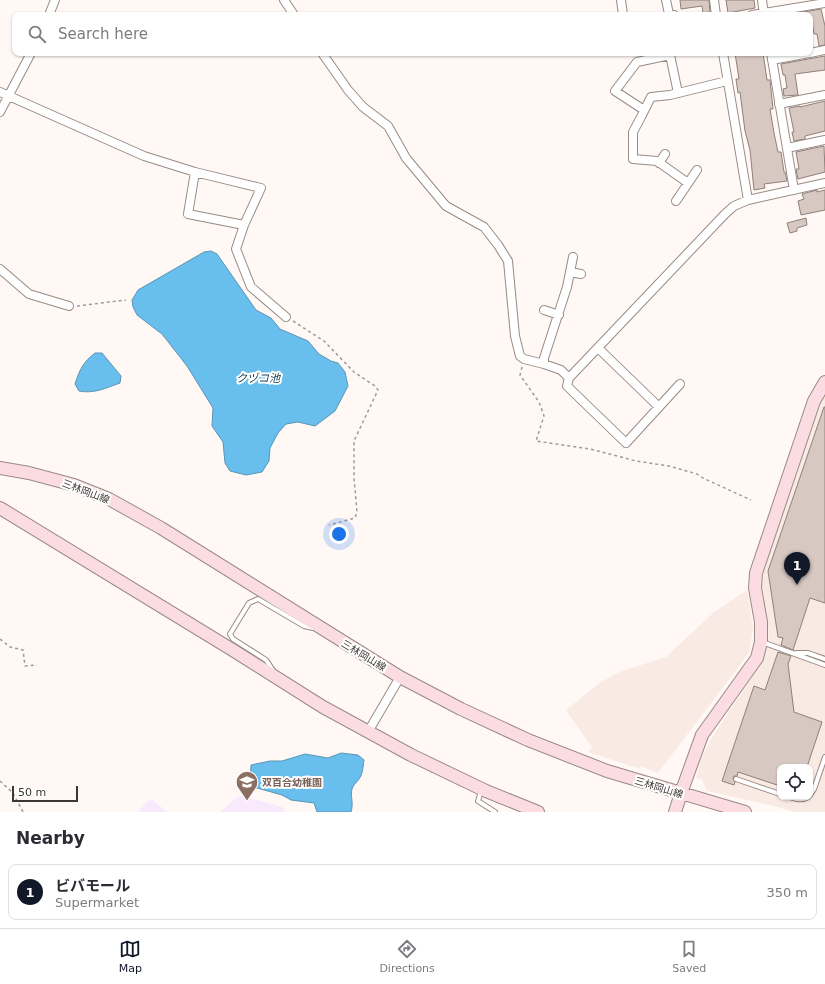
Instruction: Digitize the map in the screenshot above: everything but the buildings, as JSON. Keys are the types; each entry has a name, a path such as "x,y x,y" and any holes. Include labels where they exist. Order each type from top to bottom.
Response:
{"main road":[{"path":"676,812 681,793 702,736 757,658 761,642 761,622 755,588 756,573 814,401 825,382"},
{"name":"三林岡山線","path":"0,468 29,473 74,484 110,499 161,528 400,677 461,709 528,740 607,771 745,812"},
{"path":"0,508 231,649 282,682 368,732 411,755 482,789 538,812"}],"street":[{"path":"50,12 55,0"},
{"path":"284,0 292,12"},
{"path":"621,0 623,12"},
{"path":"666,0 668,12"},
{"path":"714,0 716,12"},
{"path":"762,0 764,12"},
{"path":"775,12 825,3"},
{"path":"813,52 825,50"},
{"path":"0,112 28,56"},
{"path":"324,56 348,90 363,107 388,126 406,158 446,206 484,227 498,245 508,261 515,336 520,356 524,359 561,370 569,378"},
{"path":"644,110 615,91 637,62 665,56"},
{"path":"670,56 678,93"},
{"path":"723,56 748,200"},
{"path":"771,56 794,190"},
{"path":"688,183 659,163 650,160 633,160 633,132 651,97 678,93 727,81"},
{"path":"0,92 8,97 144,156 195,172 261,188 244,225 236,249 251,287 286,317"},
{"path":"779,104 825,95"},
{"path":"787,148 825,140"},
{"path":"659,163 665,154"},
{"path":"676,201 697,170"},
{"path":"195,172 188,214 244,225"},
{"path":"680,384 626,443 567,386 569,378 724,214 734,206 748,200 825,184"},
{"path":"544,364 544,358 559,315 573,257"},
{"path":"0,269 29,294 69,306"},
{"path":"570,272 581,274"},
{"path":"544,310 559,315"},
{"path":"598,348 659,407"},
{"path":"368,732 400,677"}],"lane":[{"path":"282,682 266,660 233,639 230,634 249,603 258,599 304,626 323,630"},
{"path":"761,642 825,665"},
{"path":"794,653 808,653 825,659"},
{"path":"813,790 825,757"},
{"path":"736,779 777,793"},
{"path":"482,789 478,801 495,812"}],"path":[{"path":"69,306 126,300"},
{"path":"286,317 324,341 354,372 375,386 378,390 354,441 354,478 357,512 354,518 329,525"},
{"path":"524,359 520,375 539,402 544,416 536,441 590,449 636,461 669,466 697,474 751,500"},
{"path":"0,639 10,647 23,650 25,666 37,665"},
{"path":"0,781 13,793 23,812"}],"shaded area":[{"path":"825,394 825,812 795,812 707,791 702,780 696,778 702,757 713,736 764,659 769,635 762,586 764,569 815,417"},
{"path":"747,590 753,628 749,653 658,773 641,766 640,769 588,752 592,747 566,710 601,682 622,671 666,657 713,613"},
{"name":"双百合幼稚園","path":"242,796 279,806 284,808 285,812 220,812 237,797"},
{"path":"153,800 167,812 139,812 147,801"}],"water":[{"name":"クヅコ池","path":"211,251 217,254 256,310 271,318 280,329 308,341 319,354 338,363 345,372 348,386 335,411 315,426 298,422 286,424 278,433 270,448 269,461 262,472 246,475 230,471 225,463 223,442 212,426 213,408 187,366 162,334 137,315 133,307 132,300 138,290 204,252"},
{"path":"95,353 102,353 121,376 120,383 105,389 90,392 79,391 75,384 78,375 84,363"},
{"path":"341,753 358,755 364,760 361,775 352,789 351,812 317,812 314,803 291,800 282,795 250,786 251,765 270,761 282,761 305,754 328,758"}],"place":[{"name":"ビバモール","path":"797,585"},
{"name":"双百合幼稚園","path":"247,802"}]}
